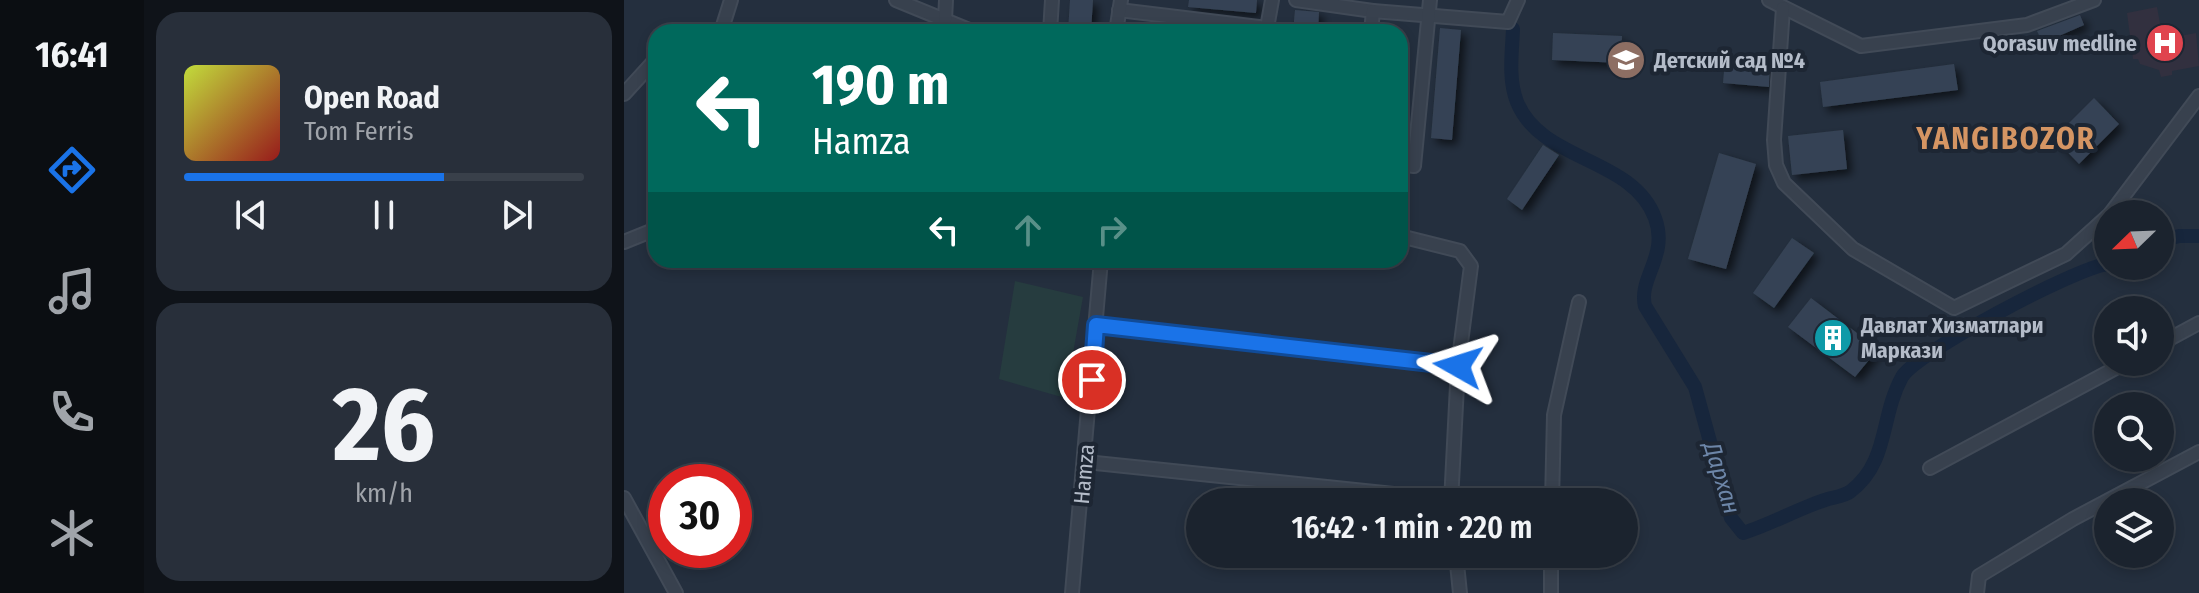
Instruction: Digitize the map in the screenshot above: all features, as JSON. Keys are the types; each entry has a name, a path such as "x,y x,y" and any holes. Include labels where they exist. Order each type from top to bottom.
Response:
{"street":[{"path":"724,24 731,0"},
{"path":"896,0 955,24"},
{"path":"945,20 946,0"},
{"path":"1050,24 1052,0"},
{"path":"1268,24 1272,0"},
{"path":"1296,0 1373,11 1508,22 1518,0"},
{"path":"1408,165 1414,166 1430,0"},
{"path":"1769,0 1861,46 2027,25 2094,0"},
{"path":"1120,5 1241,24"},
{"path":"1783,8 1774,140 1776,165 1784,183 1853,249 1954,308 2066,254 2094,229"},
{"path":"1372,24 1373,11"},
{"path":"624,94 648,68"},
{"path":"2120,200 2199,96"},
{"path":"624,242 648,232"},
{"path":"1408,238 1460,251 1471,266 1458,366 1452,488"},
{"name":"Hamza","path":"1072,593 1086,462 1100,268"},
{"path":"1552,488 1554,415 1579,302"},
{"path":"2174,336 2199,323"},
{"path":"1096,325 1458,366"},
{"path":"1930,468 2101,376"},
{"path":"1977,593 1979,576 2073,519 2199,452"},
{"path":"1086,462 1329,488"},
{"path":"624,498 676,593"},
{"path":"1457,568 1460,593"},
{"path":"1551,568 1551,593"}],"shaded area":[{"name":"Qorasuv medline","path":"2157,7 2163,39 2196,33 2199,66 2172,71 2172,75 2161,77 2159,70 2133,59 2127,13"}],"green space":[{"path":"1015,281 1083,297 1065,398 999,379"}],"building":[{"path":"1070,0 1093,0 1092,24 1068,24"},
{"path":"1189,0 1257,0 1256,13 1188,7"},
{"path":"1295,10 1319,12 1318,24 1294,24"},
{"path":"2080,15 2084,25 2043,43 2037,31"},
{"path":"1440,28 1461,30 1452,140 1431,138"},
{"path":"1553,33 1622,36 1621,63 1552,60"},
{"path":"1725,60 1770,64 1769,87 1723,83"},
{"path":"1954,64 1958,90 1823,107 1820,82"},
{"path":"2094,98 2119,124 2079,164 2054,138"},
{"path":"1843,130 1847,169 1792,175 1788,136"},
{"path":"1543,145 1559,155 1522,210 1507,199"},
{"path":"1719,153 1756,164 1726,269 1688,259"},
{"path":"1792,238 1814,253 1774,308 1753,293"},
{"name":"Давлат Хизматлари Маркази","path":"1811,298 1878,349 1855,377 1788,327"}],"waterway":[{"name":"Дархан","path":"1513,29 1512,84 1517,102 1529,122 1565,149 1628,183 1644,198 1655,218 1658,244 1646,286 1645,306 1695,387 1731,518 1743,533 1851,491 1872,467 1895,392 1902,377 1914,365 1999,312 2094,268"},
{"name":"Дархан","path":"2174,237 2199,236"}],"place":[{"name":"Qorasuv medline","path":"2165,43"},
{"name":"Детский сад №4","path":"1626,60"},
{"name":"Давлат Хизматлари Маркази","path":"1833,338"}],"district":[{"name":"YANGIBOZOR","path":"2006,139"}],"route":[{"path":"1092,380 1096,325 1458,366"}]}
